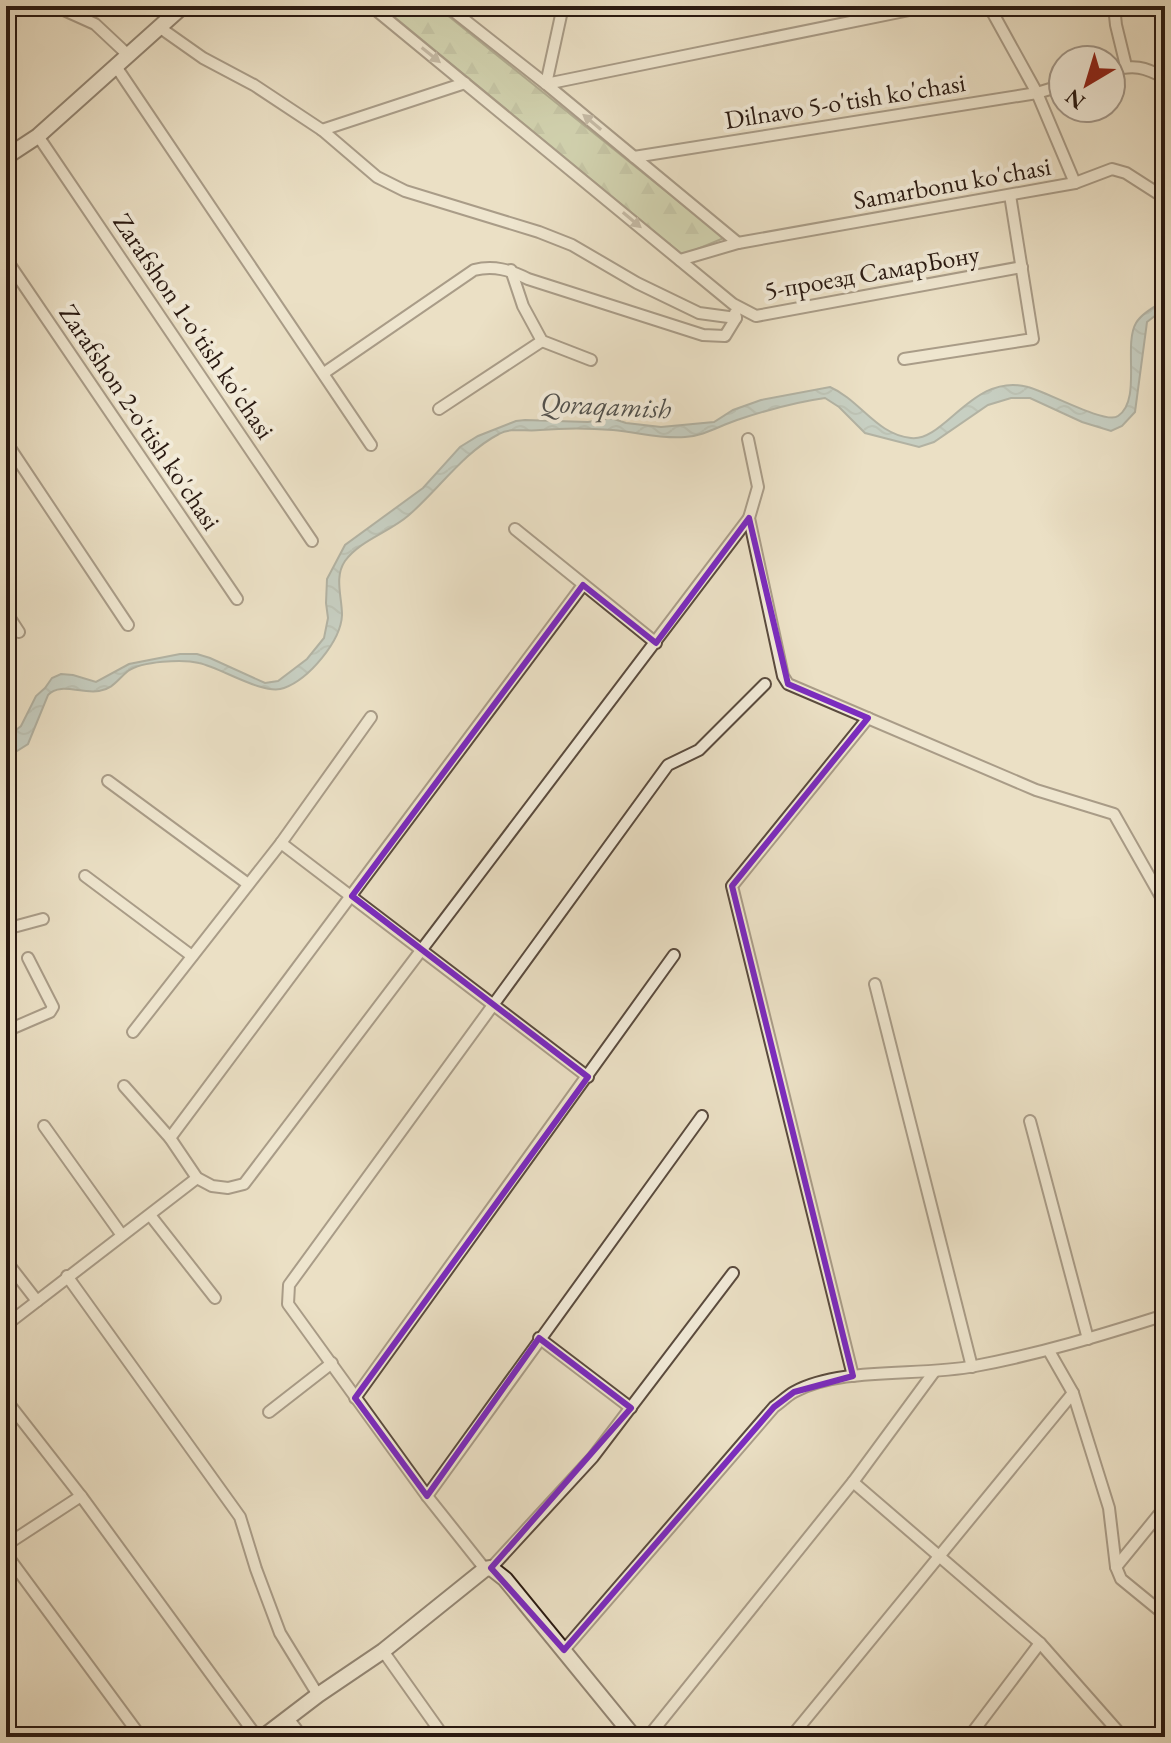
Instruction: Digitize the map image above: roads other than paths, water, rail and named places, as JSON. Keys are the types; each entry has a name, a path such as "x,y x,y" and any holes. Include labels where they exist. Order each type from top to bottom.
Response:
{"street":[{"path":"55,6 95,24 127,54"},
{"path":"6,157 38,136 183,6"},
{"path":"324,373 474,270 488,266 511,270 528,279 703,335 725,336 736,318 733,304 371,6"},
{"path":"447,6 738,243"},
{"path":"546,84 563,6"},
{"path":"546,84 929,6"},
{"path":"989,6 1037,93 1075,183"},
{"path":"1114,6 1121,44"},
{"path":"159,27 203,58 254,85 322,130 377,177 405,191 572,245 637,283 699,313 736,318"},
{"path":"115,65 371,445"},
{"path":"1127,66 1145,67 1165,78"},
{"path":"322,130 465,83"},
{"name":"Dilnavo 5-o'tish ko'chasi","path":"634,157 1047,90"},
{"name":"Zarafshon 1-o'tish ko'chasi","path":"38,136 312,541"},
{"name":"Samarbonu ko'chasi","path":"680,260 738,243 1075,183 1112,169 1126,173 1165,198"},
{"path":"904,359 1033,339 1010,195"},
{"name":"Zarafshon 2-o'tish ko'chasi","path":"6,259 237,599"},
{"name":"5-проезд СамарБону","path":"733,304 756,316 1022,267"},
{"path":"511,270 523,306 542,341 591,360"},
{"path":"439,409 542,341"},
{"path":"124,1086 170,1138 197,1178 212,1186 228,1188 244,1184 749,518 758,487 748,439"},
{"path":"6,442 128,625"},
{"path":"749,518 783,676 788,684 1036,790 1114,814 1165,904"},
{"path":"515,529 656,643"},
{"path":"170,1138 583,585"},
{"path":"6,612 19,632"},
{"path":"634,1737 505,1579 488,1569 427,1496 288,1304 289,1285 668,765 699,750 765,684"},
{"path":"133,1032 281,843 371,717"},
{"path":"853,1376 732,886 868,718"},
{"path":"108,781 248,884"},
{"path":"281,843 588,1077"},
{"path":"85,876 192,956"},
{"path":"6,929 43,919"},
{"path":"355,1398 674,955"},
{"path":"6,1031 50,1012 53,1007 28,958"},
{"path":"875,984 972,1367"},
{"path":"427,1496 702,1116"},
{"path":"1030,1121 1088,1339"},
{"path":"44,1126 121,1234"},
{"path":"6,1325 197,1178"},
{"path":"150,1215 215,1298"},
{"path":"6,1261 37,1301"},
{"path":"6,1400 260,1737 383,1651 488,1569 593,1457 733,1273"},
{"path":"67,1276 240,1517 280,1633 318,1695"},
{"path":"564,1650 774,1407 794,1392 821,1382 853,1376 972,1367 1049,1351 1165,1315"},
{"path":"539,1338 631,1408"},
{"path":"1049,1351 1073,1393 1109,1508 1116,1567 1121,1579 1165,1615"},
{"path":"269,1412 332,1363"},
{"path":"648,1737 853,1482 934,1372"},
{"path":"791,1737 1073,1393"},
{"path":"853,1482 1040,1643 1123,1737"},
{"path":"6,1545 81,1496"},
{"path":"1116,1567 1165,1507"},
{"path":"6,1554 141,1737"},
{"path":"969,1737 1040,1643"},
{"path":"383,1651 444,1737"},
{"path":"288,1718 302,1737"}],"water":[{"path":"1165,301 1165,308 1147,322 1135,412 1122,426 1111,431 1082,422 1030,398 1011,398 988,405 934,442 919,447 865,433 839,407 825,398 769,410 685,437 586,429 504,432 474,451 409,515 359,547 345,561 339,587 342,615 336,636 322,658 294,683 284,688 266,688 192,662 143,665 128,671 104,690 53,691 48,695 28,744 6,758 6,738 21,726 36,696 52,678 61,674 96,682 129,664 180,654 197,654 265,683 278,681 307,659 324,638 328,618 327,579 345,545 423,488 460,447 516,421 588,422 611,418 661,427 714,422 733,410 761,400 830,387 888,431 911,438 936,430 991,389 1009,385 1028,387 1111,418 1118,416 1129,398 1132,333 1136,323 1145,313"}],"water label":[{"name":"Qoraqamish","path":"606,405"}]}
